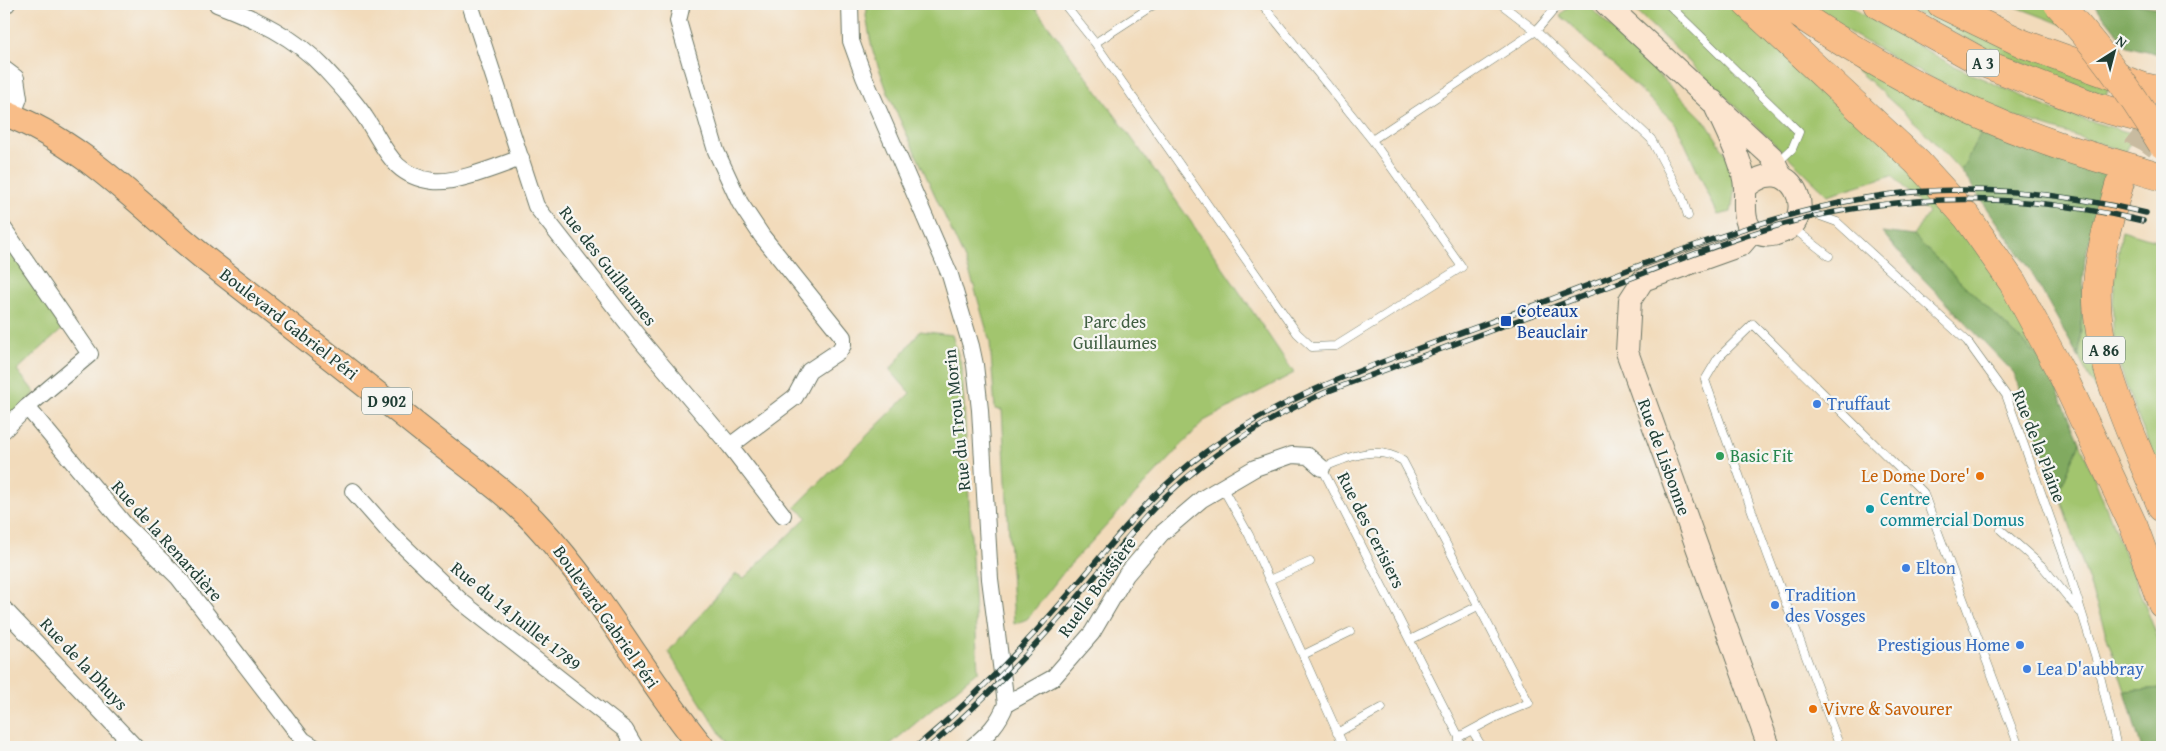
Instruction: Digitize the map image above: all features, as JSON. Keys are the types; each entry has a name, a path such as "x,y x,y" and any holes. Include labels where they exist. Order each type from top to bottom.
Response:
{"highway":[{"path":"1747,4 1917,162 1967,217 2013,283 2063,376 2134,527 2162,604"},
{"path":"1784,4 1821,29 1894,73 1980,114 2056,145 2162,177"},
{"name":"A 3","path":"1877,4 1983,63 2097,107 2162,124"},
{"name":"A 3","path":"1942,4 2024,44 2144,87 2162,91"},
{"path":"2058,4 2108,64 2140,108 2162,144"},
{"name":"A 86","path":"2119,186 2106,232 2097,286 2101,336 2117,399 2162,508"}],"main road":[{"name":"Boulevard Gabriel Péri","path":"8,114 86,158 207,260 494,486 538,525 573,565 675,714 702,747"}],"street":[{"path":"218,4 272,27 323,66 366,118 389,158 407,172 422,178 442,182 521,158"},
{"name":"Rue des Guillaumes","path":"470,4 536,206 643,343 730,446 783,515"},
{"path":"682,4 678,21 716,151 740,203 767,243 843,338 843,345 839,351 809,371 795,397 730,446"},
{"name":"Rue du Trou Morin","path":"850,4 852,41 861,68 950,275 971,346 980,410 990,579 1006,704"},
{"path":"1606,4 1713,101 1772,157 1778,170 1792,184 1799,197 1796,218 1776,235 1761,235 1753,231 1748,224 1745,214 1745,188 1741,169 1713,101"},
{"path":"4,69 16,78 19,98 8,114"},
{"path":"1745,188 1755,179 1778,170"},
{"path":"4,229 90,354 4,430"},
{"name":"Rue de Lisbonne","path":"1753,231 1741,245 1643,280 1630,300 1627,352 1769,747"},
{"name":"Rue de la Renardière","path":"27,408 126,526 178,577 303,740 314,747"},
{"name":"Ruelle Boissière","path":"1006,704 1053,678 1092,632 1126,575 1161,534 1202,499 1254,468 1292,455 1308,456 1322,468"},
{"name":"Rue du 14 Juillet 1789","path":"353,491 390,533 462,602 625,730 635,747"},
{"name":"Rue de la Dhuys","path":"4,609 135,747"},
{"path":"972,747 988,734 1001,718 1006,704"}],"lane":[{"path":"1064,4 1095,43 1297,333 1312,347 1336,346 1462,267 1372,140 1262,4"},
{"path":"1095,43 1155,4"},
{"path":"1501,4 1536,31 1651,139 1682,197 1688,216"},
{"path":"1372,140 1536,31 1559,4"},
{"path":"1668,4 1799,132 1792,148 1778,170"},
{"path":"1796,218 1829,256"},
{"name":"Rue de la Plaine","path":"1796,218 1837,222 1967,341 2006,395 2065,559 2083,616 2095,655 2117,747"},
{"path":"1840,747 1767,553 1705,380 1718,358 1753,324 1923,492 2020,747"},
{"name":"Rue des Cerisiers","path":"1380,452 1403,460 1529,703 1459,737 1322,468 1355,455 1380,452"},
{"path":"1222,487 1241,520 1344,747"},
{"path":"2001,530 2044,567 2083,616"},
{"path":"1269,580 1310,562"},
{"path":"1410,640 1478,606"},
{"path":"1303,655 1350,632"},
{"path":"1337,733 1382,708"},
{"path":"1472,730 1482,747"},
{"path":"1458,747 1459,737"}],"green space":[{"name":"Parc des Guillaumes","path":"868,4 1032,4 1166,186 1294,373 1204,421 1067,568 1027,619 1014,624 1002,410 995,409 990,342 965,260 889,96 872,49 866,16"},
{"path":"1571,4 1582,4 1591,8 1705,121 1729,159 1736,181 1731,212 1718,215 1676,124 1560,15"},
{"path":"1629,4 1736,4 1923,176 1990,262 2046,364 1913,236 1928,213 1892,175 1828,195"},
{"path":"1806,4 1845,4 1954,66 2056,111 2134,134 2126,152 2013,116 1909,67 1842,28"},
{"path":"1901,4 1918,4 1944,19 2109,87 2106,96 1976,43"},
{"path":"2009,4 2047,4 2071,28"},
{"path":"2094,4 2134,4 2162,8 2162,55 2127,46"},
{"path":"1840,55 1983,129 1961,171 1919,126"},
{"path":"1983,129 2110,174 2085,257 2079,358 2028,266 1961,171"},
{"path":"2122,230 2162,242 2162,475 2124,381 2115,342 2113,301"},
{"path":"1882,232 1913,236 2046,364 2080,442 2059,492 2014,373 1907,262"},
{"path":"4,236 66,326 17,370 35,393 4,422"},
{"path":"2082,311 2103,402 2079,358"},
{"path":"920,331 952,335 962,367 978,671 887,747 729,747 668,652 736,574 744,578 807,517 795,507 910,393 890,370"},
{"path":"2080,442 2162,648 2162,688 2125,691 2059,492"},
{"path":"2162,688 2162,747 2141,747 2125,691"}],"tunnel":[{"path":"2119,186 2138,148 2162,116"}],"railway":[{"path":"916,747 955,713 1009,660 1139,512 1191,463 1225,438 1261,417 1334,381 1692,246 1748,227 1835,204 1900,193 1936,190 2006,191 2076,199 2146,213"},
{"path":"929,747 985,697 1037,643 1140,523 1165,497 1221,451 1283,413 1326,392 1711,248 1780,225 1825,214 1916,201 1961,199 2052,205 2097,211 2143,221"}],"place":[{"name":"Coteaux Beauclair","path":"1506,321"},
{"name":"Truffaut","path":"1817,404"},
{"name":"Basic Fit","path":"1720,456"},
{"name":"Le Dome Dore'","path":"1980,476"},
{"name":"Centre commercial Domus","path":"1870,509"},
{"name":"Elton","path":"1906,568"},
{"name":"Tradition des Vosges","path":"1775,605"},
{"name":"Prestigious Home","path":"2020,645"},
{"name":"Lea D'aubbray","path":"2027,669"},
{"name":"Vivre & Savourer","path":"1813,709"}]}
